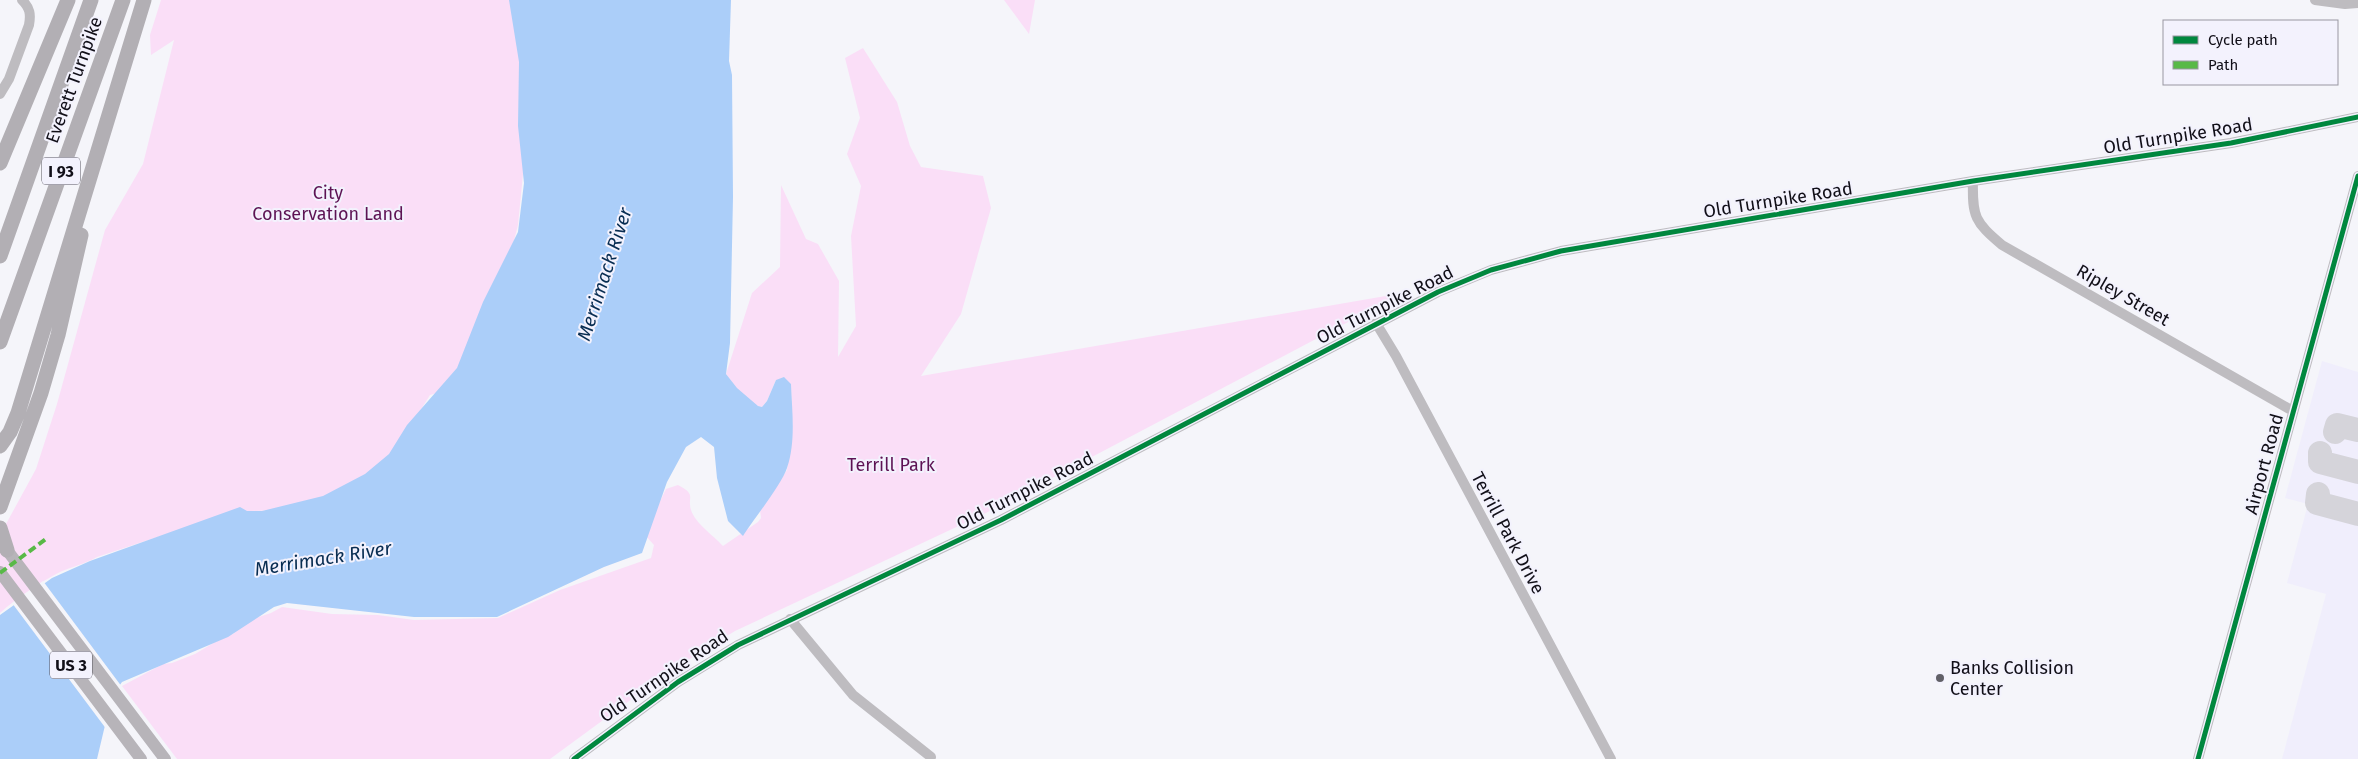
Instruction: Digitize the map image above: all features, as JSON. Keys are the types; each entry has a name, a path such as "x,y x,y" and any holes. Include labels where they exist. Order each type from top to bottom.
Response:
{"highway":[{"path":"0,163 68,0"},
{"name":"Everett Turnpike","path":"0,256 91,0"},
{"name":"Everett Turnpike","path":"0,342 123,0"},
{"path":"0,446 10,432 18,413 144,0"},
{"path":"0,151 21,111"},
{"path":"0,507 41,393 58,335 108,116"},
{"path":"0,528 3,545"}],"main road":[{"name":"US 3","path":"3,545 165,759"},
{"name":"US 3","path":"0,572 141,759"}],"street":[{"path":"0,94 9,79 30,25 31,15 29,8 22,0"},
{"path":"2315,0 2345,4 2358,3"},
{"name":"Old Turnpike Road","path":"574,759 678,682 738,644 1002,520 1376,323 1468,278 1517,262 1561,251 1973,181 2231,143 2358,117"},
{"name":"Airport Road","path":"2198,759 2358,176"},
{"name":"Ripley Street","path":"1973,181 1972,206 1975,216 1987,232 2002,245 2293,411"},
{"name":"Terrill Park Drive","path":"1376,323 1396,356 1611,759"},
{"path":"790,619 853,695 931,757"}],"shaded area":[{"path":"2322,361 2358,372 2358,759 2282,759 2326,594 2287,583 2308,504 2285,498"}],"green space":[{"name":"City Conservation Land","path":"161,0 515,0 518,10 524,164 518,225 509,260 489,320 444,391 430,395 395,451 350,493 283,510 251,511 224,515 97,557 52,576 21,596 0,613 0,535 36,469 57,404 105,230 143,164 174,40 151,55 150,35"},
{"path":"1004,0 1035,0 1029,34"},
{"name":"Terrill Park","path":"863,48 897,102 910,146 921,167 983,176 991,208 961,314 921,376 1403,293 982,515 735,631 670,671 550,759 177,759 122,686 163,664 172,663 195,654 225,636 233,634 249,620 271,613 282,607 332,614 378,615 414,620 498,618 560,590 651,558 654,545 644,534 666,489 678,485 689,494 691,510 696,520 723,546 758,522 761,518 760,510 787,470 792,426 791,384 776,380 767,401 762,407 747,399 726,374 752,293 780,267 781,185 806,239 818,244 839,281 838,357 856,326 851,236 861,186 847,154 860,118 845,58"}],"water":[{"name":"Merrimack River","path":"509,0 731,0 729,61 732,75 733,197 730,343 726,374 737,388 758,406 762,407 767,401 776,380 784,377 791,384 792,447 787,468 774,492 743,536 728,521 717,478 714,447 701,437 686,447 667,482 642,553 604,567 497,617 414,617 287,603 274,607 228,637 122,682 112,696 97,759 0,759 0,615 52,578 90,561 240,507 247,511 262,511 323,496 365,474 389,454 407,425 457,368 483,302 518,232 524,183 518,126 519,62"}],"pier":[{"path":"43,581 122,687 114,697 107,730 12,603"}],"taxiway":[{"path":"2335,432 2337,425 2358,430"},
{"path":"2320,453 2320,462 2358,472"},
{"path":"2318,494 2317,503 2358,514"}],"marked path":[{"path":"0,573 46,539"}],"cycle path":[{"path":"574,759 678,682 738,645 1001,520 1438,292 1491,270 1561,251 1973,181 2231,143 2358,117"},
{"path":"2198,759 2358,176"}],"place":[{"name":"Banks Collision Center","path":"1940,678"}]}
